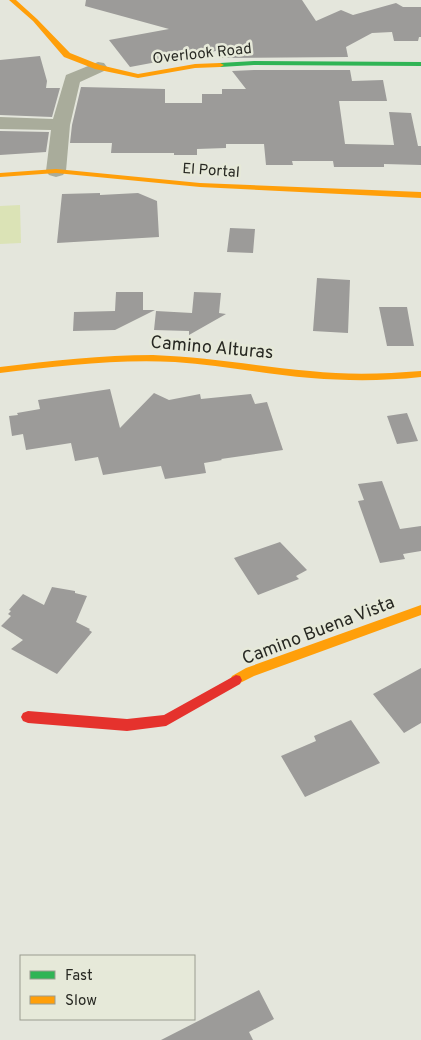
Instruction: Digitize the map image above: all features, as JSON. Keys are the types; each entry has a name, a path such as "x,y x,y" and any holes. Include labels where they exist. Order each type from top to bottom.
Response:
{"street":[{"name":"Overlook Road","path":"12,0 35,20 67,55 98,66 138,76 195,66 254,63 421,64"},
{"path":"56,171 61,125 72,79 98,66"},
{"path":"0,123 61,125"},
{"name":"El Portal","path":"0,175 56,171 200,185 421,195"},
{"name":"Camino Alturas","path":"0,370 112,358 175,359 350,378 395,378 421,374"},
{"name":"Camino Buena Vista","path":"28,717 127,725 166,720 250,672 421,610"}],"green space":[{"path":"20,205 21,243 0,244 0,206"}],"building":[{"path":"86,0 302,0 316,21 341,10 353,15 396,3 403,7 421,7 421,37 419,37 418,41 394,41 392,32 372,33 346,47 348,57 221,58 221,50 130,67 109,40 169,29 85,6"},
{"path":"40,56 47,81 46,88 60,88 52,117 0,115 0,60"},
{"path":"350,70 352,81 383,80 387,101 339,101 345,144 394,145 389,112 411,113 418,146 421,146 421,165 384,164 384,167 334,167 333,161 292,161 293,165 266,165 264,144 226,144 226,148 197,149 197,155 174,155 174,153 111,153 112,143 70,143 72,125 81,87 165,89 165,103 202,103 202,94 222,94 222,89 246,89 232,71"},
{"path":"0,131 49,132 46,152 0,155"},
{"path":"100,193 100,195 138,193 157,201 159,237 57,243 62,194"},
{"path":"230,228 255,229 253,253 227,252"},
{"path":"317,278 350,280 348,333 313,331"},
{"path":"116,292 143,292 143,310 155,310 115,330 73,331 74,312 115,311"},
{"path":"194,292 221,293 219,313 226,314 189,335 189,331 154,330 156,311 192,313"},
{"path":"379,307 407,307 414,346 387,346"},
{"path":"110,389 120,428 154,393 169,400 200,394 201,399 251,394 255,404 267,402 283,450 204,463 206,473 165,479 161,466 103,475 98,457 75,461 71,443 26,450 23,434 12,436 9,416 40,409 38,400"},
{"path":"407,413 418,441 397,444 387,416"},
{"path":"382,481 400,529 421,526 421,551 403,554 405,559 380,563 358,501 364,500 358,484"},
{"path":"280,542 307,570 296,576 299,579 258,595 234,558"},
{"path":"52,587 75,591 75,593 87,596 76,622 92,632 57,674 11,649 23,640 1,626 11,616 8,614 11,611 9,610 23,594 44,605"},
{"path":"421,668 421,723 404,733 373,694"},
{"path":"351,720 380,763 305,797 281,756 316,741 314,736"},
{"path":"259,990 274,1019 249,1032 253,1040 161,1040"}],"traffic: fast":[{"path":"220,65 254,63 421,64"}],"traffic: slow":[{"path":"12,0 35,20 67,55 98,67 138,76 195,66 220,65"},
{"path":"0,175 56,171 200,185 421,195"},
{"path":"0,370 87,361 153,358 214,362 330,376 376,377 421,374"},
{"path":"236,680 250,672 421,610"}],"traffic: jam":[{"path":"28,717 127,725 166,720 236,680"}]}
